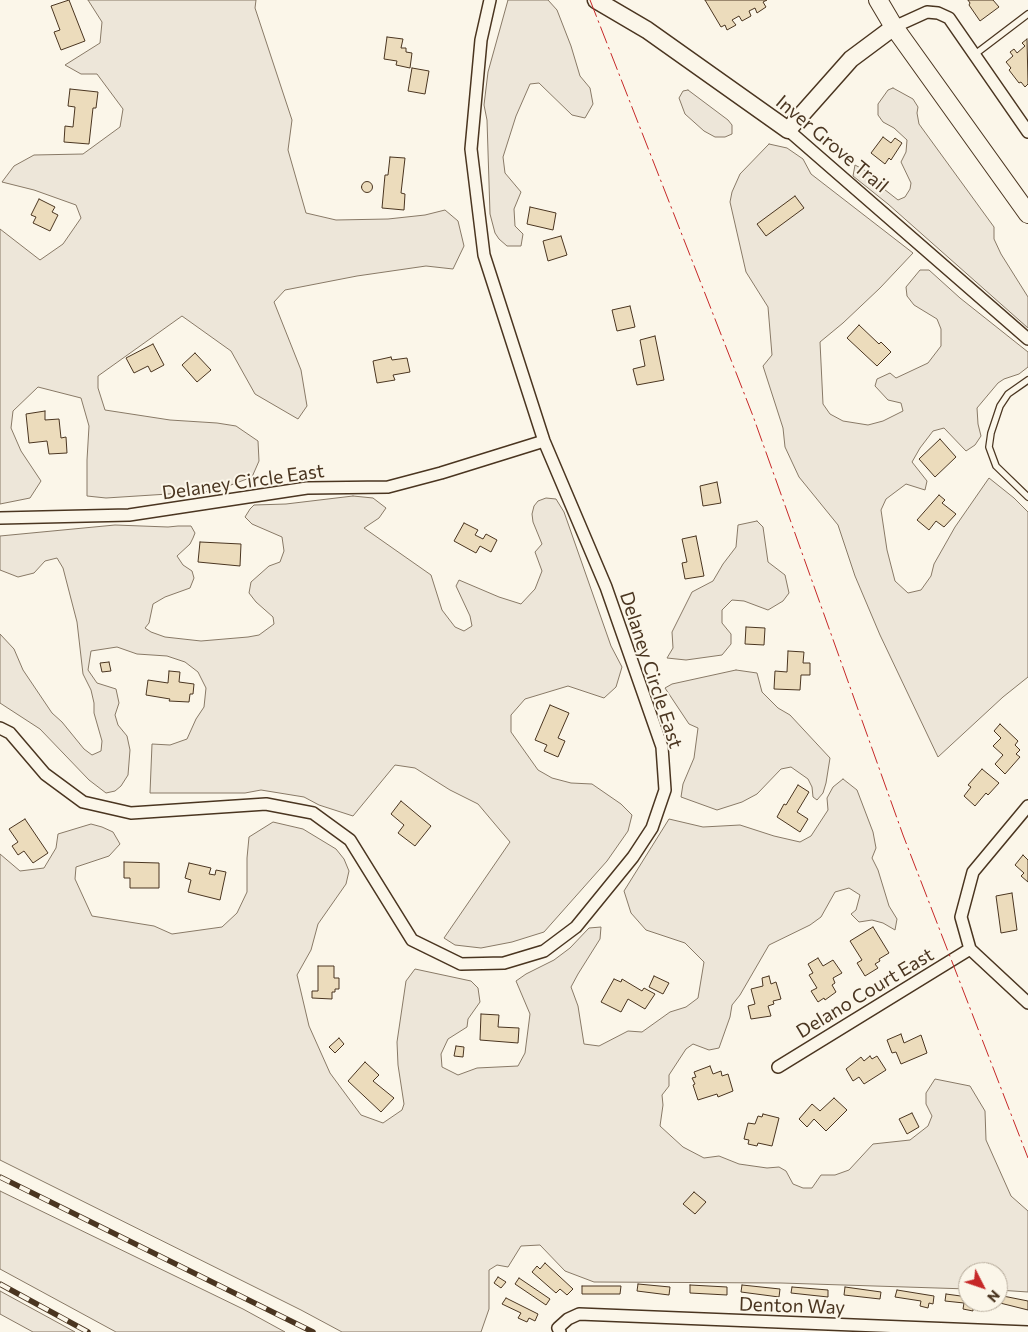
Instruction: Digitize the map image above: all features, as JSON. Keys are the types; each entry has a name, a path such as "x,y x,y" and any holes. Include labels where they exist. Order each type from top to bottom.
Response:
{"main road":[{"path":"878,0 894,26 1028,214"}],"street":[{"name":"Delaney Circle East","path":"0,728 10,733 45,774 83,802 131,813 266,804 313,813 350,840 412,940 461,964 504,963 544,951 576,927 633,857 652,828 665,790 662,747 606,587 544,441 484,255 471,149 481,40 490,0"},
{"name":"Inver Grove Trail","path":"596,0 647,30 788,130 1028,339"},
{"path":"788,130 851,59 894,26 927,12 938,13 949,18 1026,125"},
{"name":"Delaney Circle East","path":"0,518 129,515 307,488 388,487 441,473 544,441"},
{"path":"1028,806 973,872 961,918 970,949 1028,1004"},
{"name":"Delano Court East","path":"778,1067 970,949"},
{"name":"Denton Way","path":"559,1330 568,1319 579,1314 1028,1332"}],"lane":[{"path":"974,55 1028,14"},
{"path":"1028,380 1008,394 1000,406 991,433 989,447 996,466 1028,497"}],"shaded area":[{"path":"88,0 256,0 255,8 292,120 288,150 306,213 336,220 388,219 425,215 445,210 458,221 464,246 453,269 426,266 357,276 285,290 274,302 301,370 307,406 298,419 255,394 231,351 182,316 98,376 98,388 105,410 170,420 236,426 258,441 259,461 252,477 215,491 106,498 87,496 89,426 81,398 38,387 13,411 11,428 21,451 41,481 30,498 0,504 0,229 40,260 63,244 81,218 76,205 34,190 2,182 14,166 34,155 83,154 120,127 123,109 97,74 81,74 65,65 100,43 102,22"},
{"path":"508,0 548,0 557,10 580,76 590,88 593,104 585,118 572,115 539,83 530,84 516,116 503,157 505,173 521,192 514,209 515,226 523,234 521,246 507,246 499,239 495,233 490,214 487,120 484,105 488,72"},
{"path":"893,88 913,99 918,107 919,124 994,227 994,239 1001,254 1028,297 1028,328 888,204 853,176 855,165 866,171 875,182 898,200 905,197 910,189 911,183 901,162 906,152 907,140 894,128 883,122 878,115 878,104 888,90"},
{"path":"688,90 728,120 732,125 732,134 725,137 715,137 704,131 685,114 679,98 683,91"},
{"path":"769,144 787,148 803,159 811,174 913,253 880,288 820,342 823,404 830,414 843,421 868,425 883,421 903,411 901,403 888,400 875,386 877,379 890,373 896,378 928,363 941,346 941,329 937,319 914,305 907,296 906,287 920,270 929,270 960,298 1028,352 1028,367 1019,374 998,383 977,408 981,436 975,445 966,451 944,428 933,431 912,462 927,481 925,490 906,484 886,499 881,510 887,550 895,581 908,593 921,590 931,576 934,564 955,527 989,478 1028,512 1028,677 1003,697 938,757 880,635 855,576 838,525 799,477 785,447 783,428 763,366 772,355 768,307 746,272 730,202 740,174"},
{"path":"353,496 373,498 386,508 379,518 364,528 431,575 442,610 455,627 464,631 472,626 470,616 456,586 459,580 521,604 535,589 542,571 535,552 542,544 533,522 534,506 538,501 546,498 556,499 564,512 611,646 622,667 616,687 604,698 568,686 525,699 511,715 511,732 538,770 552,778 571,783 592,784 621,804 632,815 628,831 607,861 544,932 512,942 481,948 455,945 444,938 510,842 478,804 450,790 415,768 395,765 353,816 319,805 304,797 261,790 245,793 150,793 152,744 170,745 187,739 204,707 206,688 198,672 185,662 167,656 137,654 117,647 91,651 88,670 97,683 116,689 119,703 115,715 118,725 127,736 130,750 128,775 121,786 115,791 106,793 89,780 40,729 0,703 0,634 14,649 23,670 52,713 84,749 92,755 101,751 102,741 94,713 91,690 83,674 77,622 63,568 57,558 45,561 34,573 18,577 0,570 0,536 115,525 191,526 195,533 193,538 190,544 177,556 183,565 192,571 194,578 190,588 165,597 153,604 149,623 145,628 165,637 201,641 248,637 259,635 274,624 273,617 249,593 251,582 269,566 280,562 284,551 282,537 252,524 245,517 250,509 254,505 286,504"},
{"path":"757,521 763,527 768,562 785,575 789,593 783,601 768,610 744,601 732,600 722,610 722,623 731,634 731,644 722,655 686,660 667,658 673,648 672,632 692,592 713,581 736,547 738,525"},
{"path":"736,670 757,673 762,692 778,708 790,715 830,758 823,793 817,800 813,797 812,787 808,779 791,767 781,769 757,794 742,802 717,810 681,797 683,784 694,758 698,728 689,724 665,688 672,684"},
{"path":"843,779 857,790 873,832 876,848 872,858 878,870 889,906 897,919 895,930 883,923 872,920 859,922 851,914 856,910 860,895 849,888 835,892 821,917 810,925 769,945 740,995 732,1005 730,1017 719,1048 709,1050 693,1044 686,1049 669,1075 669,1086 662,1095 663,1105 660,1126 683,1147 704,1158 719,1156 739,1164 767,1168 779,1167 786,1171 793,1184 803,1188 812,1188 821,1175 835,1175 849,1170 873,1144 910,1140 928,1126 932,1116 926,1104 926,1093 935,1079 970,1086 985,1111 986,1140 1011,1196 1028,1211 1028,1292 1008,1291 1008,1262 958,1262 958,1289 781,1283 594,1282 565,1271 540,1245 521,1246 508,1267 497,1265 489,1270 489,1309 481,1332 342,1332 0,1160 0,854 20,871 44,868 56,848 58,834 91,824 113,832 120,844 109,856 76,867 75,879 92,916 154,926 172,934 222,927 237,913 247,892 249,837 273,822 303,829 336,849 344,859 349,871 346,884 318,924 311,950 297,975 309,1026 330,1073 361,1115 383,1123 402,1110 404,1104 398,1065 397,1042 406,981 415,969 471,981 478,988 480,1002 468,1019 467,1027 448,1039 441,1054 442,1067 458,1075 477,1068 518,1066 525,1053 530,1014 516,981 554,960 570,948 589,928 601,927 600,939 571,987 578,1006 584,1044 599,1046 628,1031 642,1032 670,1012 686,1007 698,998 704,962 685,943 646,930 631,913 624,891 669,819 703,827 740,825 800,842 811,836 828,810 827,798 833,787"},
{"path":"0,1191 243,1309 285,1332 116,1332 0,1269"},
{"path":"0,1291 75,1332 33,1332 0,1314"}],"building":[{"path":"69,0 85,41 61,50 54,32 60,30 51,6"},
{"path":"705,0 767,0 763,2 766,7 757,13 755,8 749,11 751,16 742,21 739,16 732,20 736,25 727,30 725,25 721,27"},
{"path":"968,0 993,0 999,7 980,21 969,5"},
{"path":"387,37 403,39 401,48 406,48 406,52 412,53 410,68 396,65 397,61 384,59"},
{"path":"1027,39 1028,84 1025,87 1021,82 1019,83 1009,70 1011,68 1006,62 1013,56 1010,52 1014,49 1017,53 1025,46 1022,43"},
{"path":"412,68 429,71 425,94 408,91"},
{"path":"70,89 98,92 96,108 93,108 89,144 64,142 65,126 73,127 75,107 68,106"},
{"path":"883,137 891,143 895,138 902,143 891,160 889,158 885,164 871,153"},
{"path":"390,157 405,158 401,193 405,194 404,210 382,208 385,175 388,175"},
{"path":"367,181 373,187 367,193 361,187"},
{"path":"795,196 804,208 766,236 757,224"},
{"path":"39,199 55,207 52,212 58,215 50,231 33,223 36,217 31,215"},
{"path":"530,207 556,213 553,230 527,224"},
{"path":"561,236 567,255 548,261 543,241"},
{"path":"630,306 635,327 617,331 612,310"},
{"path":"859,325 879,344 881,342 891,352 877,366 847,338"},
{"path":"655,336 664,380 637,385 633,369 645,366 640,340"},
{"path":"153,344 164,365 151,372 148,366 134,373 126,358"},
{"path":"195,353 211,370 197,382 182,365"},
{"path":"391,357 392,360 407,358 410,372 393,375 395,380 377,383 373,361"},
{"path":"45,411 45,420 59,419 61,438 66,437 67,453 49,454 47,441 29,443 26,414"},
{"path":"940,439 956,457 935,477 919,459"},
{"path":"717,482 721,503 703,506 700,486"},
{"path":"939,495 945,500 942,503 956,514 944,527 936,521 929,530 917,520"},
{"path":"464,523 478,530 475,535 483,539 486,534 497,540 491,552 480,546 476,553 454,541"},
{"path":"696,536 704,576 685,579 682,563 687,562 682,539"},
{"path":"200,542 241,544 240,566 198,562"},
{"path":"746,627 765,628 764,645 745,644"},
{"path":"788,651 804,652 803,663 810,663 810,675 801,675 800,690 774,689 775,671 787,672"},
{"path":"109,662 111,671 102,672 100,663"},
{"path":"169,671 180,672 179,682 194,684 193,694 190,694 189,702 169,701 170,699 146,695 148,680 168,683"},
{"path":"550,705 569,713 558,738 565,741 558,757 544,751 547,745 535,740"},
{"path":"1000,724 1018,741 1015,745 1020,750 1016,754 1020,757 1005,774 995,764 1003,755 993,746 1001,738 994,731"},
{"path":"982,769 999,783 988,795 986,793 975,806 964,796 971,787 968,785"},
{"path":"798,785 809,792 797,812 808,819 800,832 777,817"},
{"path":"401,801 431,826 415,846 398,833 404,825 391,814"},
{"path":"25,819 48,853 33,863 24,851 18,855 12,846 18,842 9,829"},
{"path":"1023,855 1028,860 1028,882 1021,876 1024,873 1015,865"},
{"path":"124,862 159,863 159,888 130,888 130,878 124,878"},
{"path":"189,863 211,868 209,874 215,875 216,870 226,872 220,900 188,892 191,880 185,878"},
{"path":"1012,893 1017,930 1001,933 996,896"},
{"path":"873,927 889,953 875,964 878,968 865,976 857,963 862,960 850,941"},
{"path":"818,958 823,966 833,960 842,973 833,978 835,983 832,985 836,992 825,1000 824,998 818,1002 811,991 817,988 809,975 813,973 808,964"},
{"path":"318,966 334,966 334,978 339,978 339,989 335,989 335,992 332,992 332,999 312,998 312,991 318,991"},
{"path":"654,976 669,983 663,994 649,987"},
{"path":"769,976 771,984 776,982 781,999 773,1001 774,1004 768,1006 771,1016 751,1019 748,1006 755,1004 751,989 763,986 762,978"},
{"path":"614,979 621,982 622,979 642,991 644,988 655,994 645,1009 628,999 621,1012 601,1002"},
{"path":"481,1014 499,1015 498,1027 519,1028 518,1043 480,1040"},
{"path":"901,1034 904,1043 921,1035 927,1053 901,1064 896,1052 892,1053 887,1040"},
{"path":"339,1038 344,1044 335,1053 329,1047"},
{"path":"456,1046 464,1047 463,1057 454,1056"},
{"path":"870,1056 872,1059 877,1056 886,1070 864,1084 859,1077 853,1081 846,1069 861,1057 864,1061"},
{"path":"365,1062 379,1075 373,1081 394,1098 381,1112 348,1081"},
{"path":"710,1066 713,1074 721,1071 722,1076 728,1074 733,1091 718,1097 717,1094 698,1100 692,1078 696,1077 694,1072"},
{"path":"834,1098 847,1110 826,1131 814,1119 807,1127 799,1119 812,1104 820,1111"},
{"path":"912,1113 919,1127 907,1134 899,1119"},
{"path":"763,1114 779,1118 772,1146 758,1143 757,1146 748,1144 749,1140 744,1139 748,1123 755,1124 758,1116 762,1117"},
{"path":"694,1192 706,1202 695,1214 683,1204"},
{"path":"545,1263 573,1289 567,1295 560,1289 556,1293 532,1272 537,1266 540,1269"},
{"path":"498,1277 506,1282 501,1288 494,1283"},
{"path":"519,1278 550,1299 546,1305 515,1284"},
{"path":"638,1284 670,1287 669,1295 637,1291"},
{"path":"690,1285 727,1287 727,1295 690,1293"},
{"path":"742,1285 780,1289 779,1297 741,1292"},
{"path":"582,1286 621,1286 620,1294 582,1294"},
{"path":"792,1287 828,1290 828,1297 791,1293"},
{"path":"845,1287 881,1292 880,1299 844,1295"},
{"path":"897,1290 934,1296 933,1304 929,1303 928,1308 920,1306 921,1301 895,1297"},
{"path":"946,1294 958,1296 958,1302 945,1301"},
{"path":"1008,1297 1028,1301 1028,1310 1008,1305"},
{"path":"506,1298 538,1314 535,1321 529,1318 527,1322 518,1318 521,1313 502,1304"}],"railway":[{"path":"0,1177 313,1332"},
{"path":"0,1284 88,1332"}],"power":[{"path":"590,0 753,416 903,835 1028,1158"}]}
